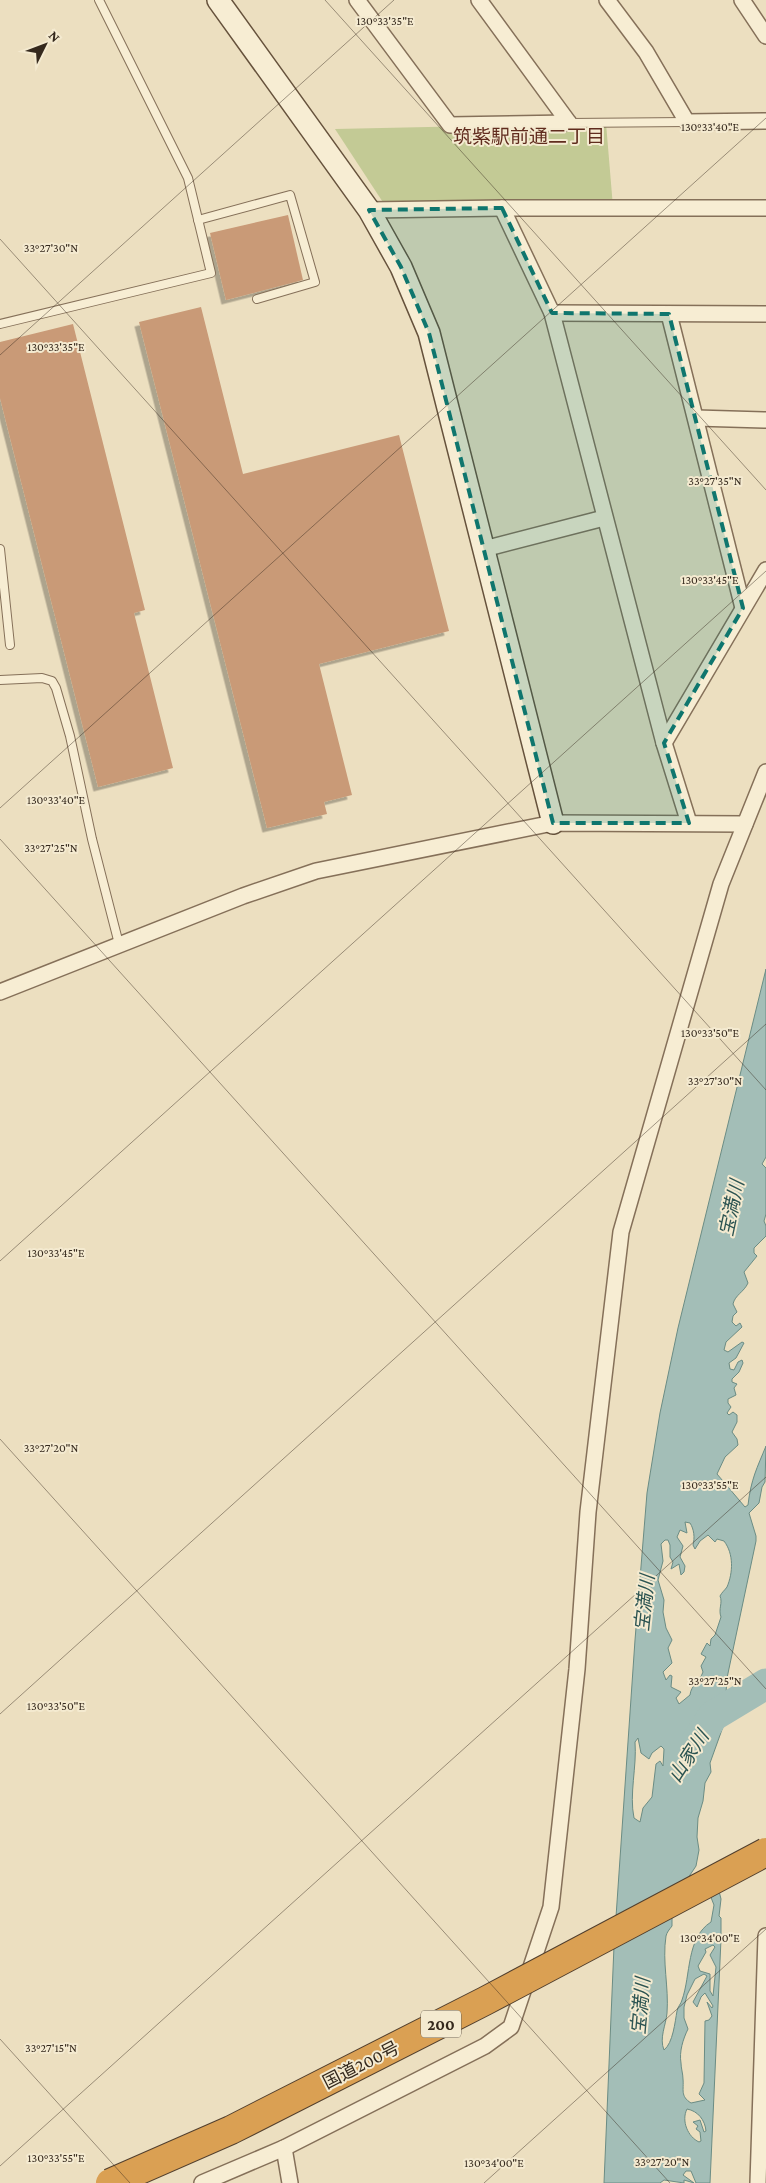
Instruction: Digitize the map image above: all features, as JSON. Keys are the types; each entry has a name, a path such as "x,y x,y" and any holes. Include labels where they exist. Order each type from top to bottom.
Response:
{"highway":[{"name":"国道200号","path":"110,2183 231,2130 485,2001 766,1852"}],"street":[{"path":"218,0 369,210 401,268 429,333 553,823"},
{"path":"357,0 450,125 569,124"},
{"path":"479,0 569,124"},
{"path":"607,0 646,52 688,122 766,121"},
{"path":"742,0 766,36"},
{"path":"502,208 552,313 664,742 689,823"},
{"path":"369,210 766,208"},
{"path":"552,313 766,314"},
{"path":"669,314 743,608"},
{"path":"696,418 766,420"},
{"path":"484,549 604,518"},
{"path":"664,742 766,570"},
{"path":"202,2183 284,2148 485,2046 511,2028 519,2008 551,1907 578,1669 590,1493 621,1232 721,884 766,772"},
{"path":"0,992 243,896 316,871 553,823 745,824"},
{"path":"758,2183 766,1936"},
{"path":"284,2148 290,2183"}],"lane":[{"path":"0,324 211,272 188,178 99,0"},
{"path":"569,124 688,122"},
{"path":"198,220 290,195 314,282 257,299"},
{"path":"0,549 10,646"},
{"path":"0,680 42,678 52,681 56,688 70,736 92,839 119,944"}],"highlighted area":[{"path":"502,208 552,313 669,314 743,608 664,743 689,823 553,823 429,333 401,267 369,210"}],"green space":[{"path":"606,123 613,207 388,210 335,129"}],"water":[{"name":"宝満川","path":"766,969 766,1157 762,1164 766,1168 766,1214 764,1221 766,1236 754,1248 754,1253 757,1256 744,1272 748,1283 733,1304 737,1312 733,1316 732,1322 736,1326 740,1323 742,1327 726,1342 724,1350 728,1352 742,1342 744,1343 736,1358 729,1363 730,1369 734,1370 738,1362 742,1360 743,1363 739,1372 732,1379 732,1382 737,1384 734,1388 736,1395 728,1399 731,1407 727,1413 729,1415 733,1412 737,1415 737,1422 732,1432 737,1439 738,1445 725,1457 717,1474 745,1507 748,1505 757,1467 766,1446 765,1482 762,1487 759,1503 749,1513 756,1541 727,1678 724,1724 710,1763 711,1772 705,1783 703,1801 698,1818 697,1837 699,1850 696,1866 688,1878 672,1916 672,1926 666,1935 665,1946 667,2003 662,2036 664,2050 670,2042 677,2009 682,2001 693,1947 697,1937 711,1922 714,1905 710,1895 719,1891 721,1899 719,1916 721,1918 721,1939 710,2183 696,2183 691,2171 686,2171 683,2175 694,2183 684,2180 684,2183 664,2180 660,2183 604,2183 614,1946 647,1493 660,1413 678,1328","holes":["685,1522 690,1523 692,1528 695,1549 700,1541 708,1535 715,1542 717,1539 724,1541 730,1552 732,1564 727,1587 720,1596 721,1617 715,1635 711,1639 710,1646 707,1643 701,1654 706,1657 701,1666 703,1672 692,1688 690,1695 679,1704 676,1698 681,1692 671,1687 672,1676 670,1675 666,1680 663,1672 672,1663 668,1648 672,1640 666,1628 663,1612 664,1600 658,1580 663,1561 661,1544 665,1540 668,1540 670,1545 670,1557 673,1562 671,1569 679,1564 681,1575 684,1572 685,1566 680,1557 683,1546 677,1537 680,1530 687,1533","638,1738 641,1753 649,1759 652,1753 661,1746 664,1749 663,1766 660,1761 656,1764 652,1797 643,1808 640,1822 634,1818 633,1809 635,1742","713,1945 715,1947 710,1955 716,1967 713,1996 710,1991 710,1974 700,1971 698,1966 706,1952 705,1949","704,1974 707,1976 693,2002 697,2007 705,1993 713,2006 712,2008 707,2002 712,2016 709,2020 705,2021 704,2083 699,2094 705,2100 691,2103 685,2098 683,2092 681,2059 682,2046 688,2029 684,2018 687,1995 695,1979","687,2109 700,2117 706,2131 704,2132 700,2120 693,2122 698,2126 696,2129 700,2132 701,2141 695,2140 689,2133 685,2119"]}],"building":[{"path":"288,215 303,280 226,300 210,233"},
{"path":"201,307 243,474 399,435 449,631 319,664 352,795 324,802 327,814 267,828 139,322"},
{"path":"73,324 145,610 134,613 173,768 98,787 0,398 0,342"}],"waterway":[{"name":"山家川","path":"697,1741 713,1716 766,1684"}],"district":[{"name":"筑紫駅前通二丁目","path":"529,136"}]}
